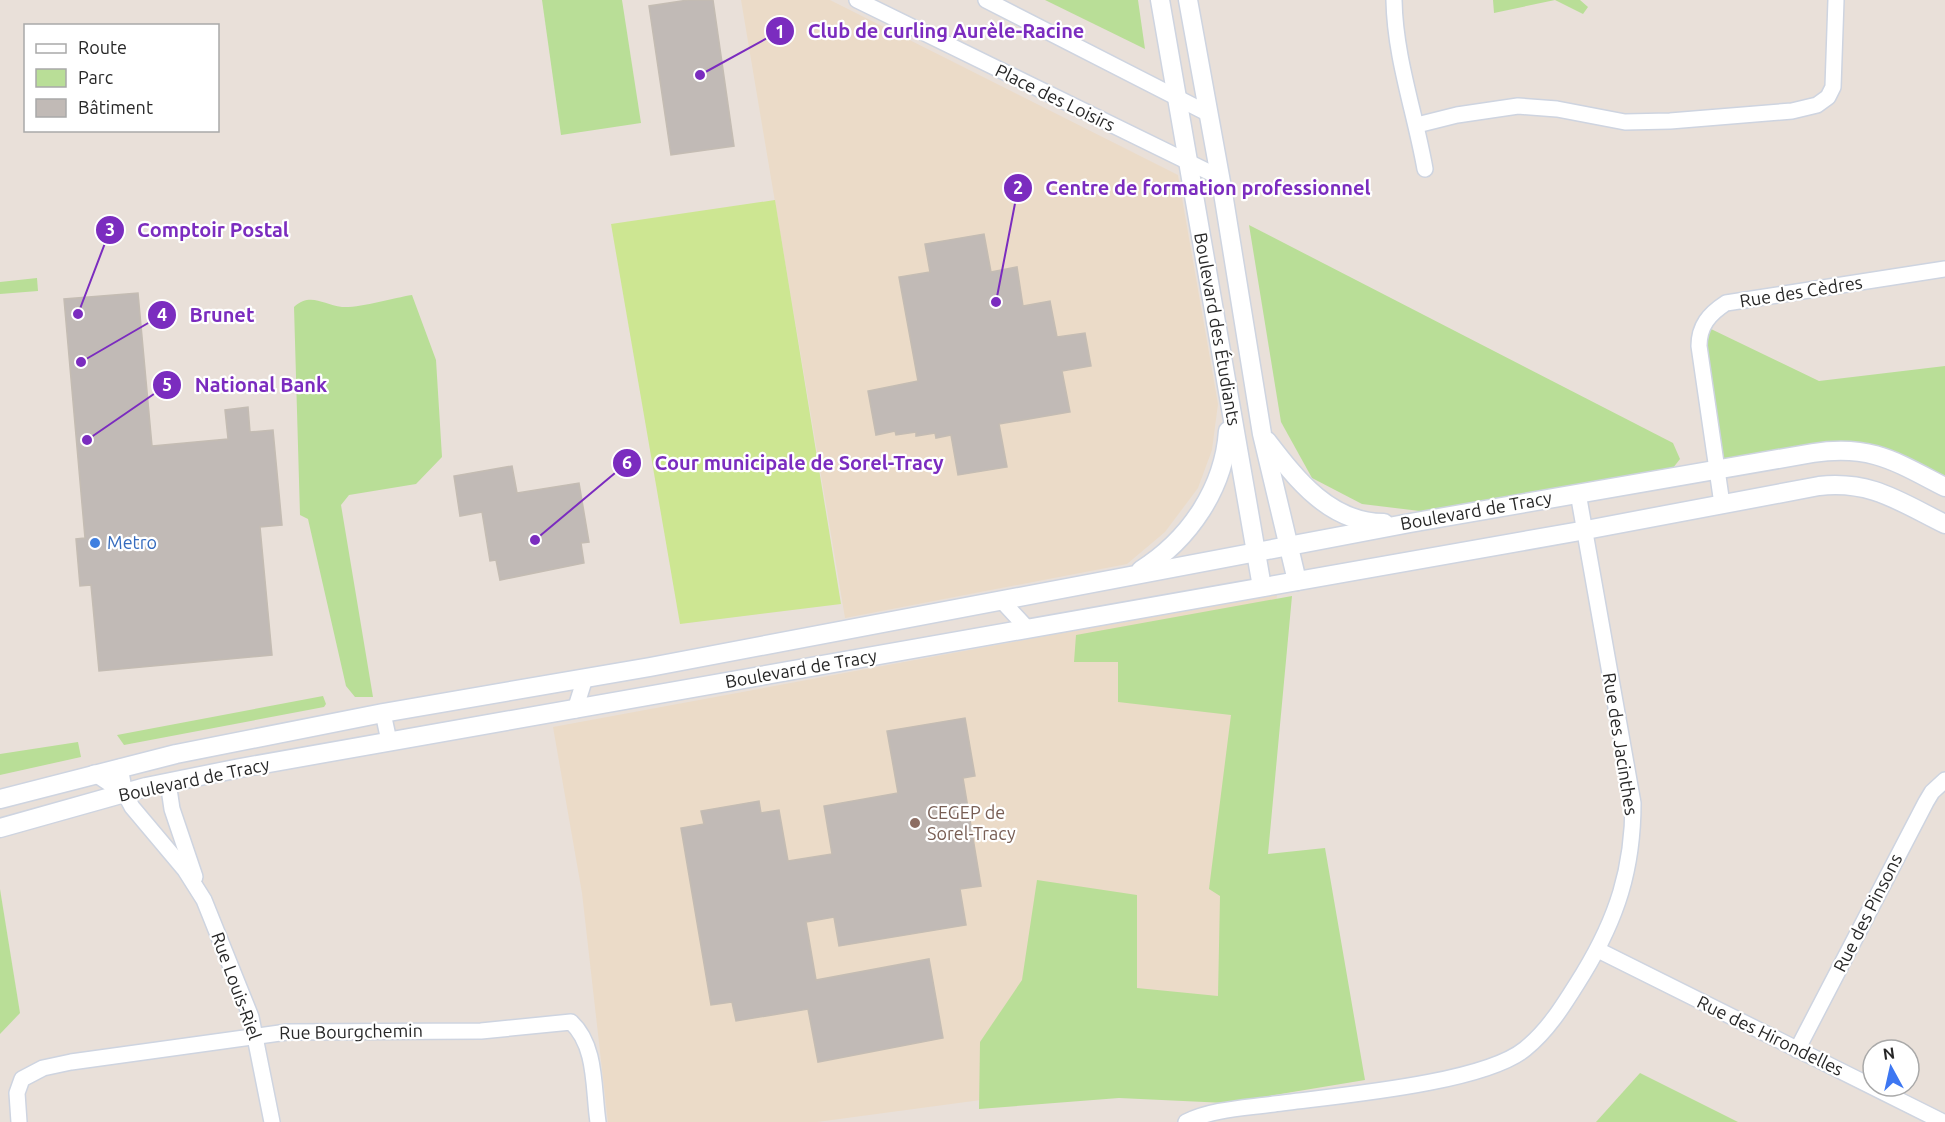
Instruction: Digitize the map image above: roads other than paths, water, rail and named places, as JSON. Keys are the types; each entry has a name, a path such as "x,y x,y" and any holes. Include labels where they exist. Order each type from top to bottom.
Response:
{"street":[{"name":"Place des Loisirs","path":"857,0 1188,164 1221,178"},
{"path":"986,0 1209,114"},
{"name":"Boulevard des Étudiants","path":"1160,0 1262,587"},
{"name":"Boulevard des Étudiants","path":"1188,0 1221,178 1262,434 1297,581"},
{"path":"1394,0 1398,54 1417,125 1425,169"},
{"path":"1417,125 1457,115 1518,106 1557,109 1625,122 1670,121 1792,111 1817,105 1828,97 1833,87 1836,0"},
{"name":"Rue des Cèdres","path":"1722,504 1699,346 1699,334 1715,310 1726,303 1945,269"},
{"path":"1136,574 1166,552 1206,503 1223,464 1230,408"},
{"path":"1262,434 1296,477 1331,508 1346,517 1373,523 1410,523"},
{"name":"Boulevard de Tracy","path":"0,799 120,767 383,713 585,678 1410,523 1830,450 1858,449 1886,458 1945,487"},
{"name":"Boulevard de Tracy","path":"0,828 168,782 1586,530 1819,486 1852,484 1883,493 1945,524"},
{"name":"Rue des Jacinthes","path":"1186,1122 1225,1111 1387,1088 1496,1066 1524,1051 1543,1032 1564,1005 1598,950 1617,908 1630,857 1633,803 1578,493"},
{"path":"1001,600 1027,628"},
{"path":"575,710 585,678"},
{"path":"383,713 389,741"},
{"name":"Rue Louis-Riel","path":"120,767 125,794 139,817 198,889"},
{"name":"Rue Louis-Riel","path":"94,773 125,794"},
{"name":"Rue des Pinsons","path":"1797,1050 1926,802 1932,792 1945,780"},
{"name":"Rue Louis-Riel","path":"168,782 172,809 198,889 251,1017 272,1122"},
{"name":"Rue des Hirondelles","path":"1598,950 1943,1122"},
{"name":"Rue Bourgchemin","path":"19,1122 17,1093 22,1079 43,1068 71,1062 287,1032 481,1031 571,1022 580,1031 588,1050 598,1122"}],"place":[{"name":"Club de curling Aurèle-Racine","path":"700,75"},
{"name":"Centre de formation professionnel","path":"996,302"},
{"name":"Comptoir Postal","path":"78,314"},
{"name":"Brunet","path":"81,362"},
{"name":"National Bank","path":"87,440"},
{"name":"Cour municipale de Sorel-Tracy","path":"535,540"},
{"name":"Metro","path":"95,543"},
{"name":"CEGEP de Sorel-Tracy","path":"915,823"}]}
